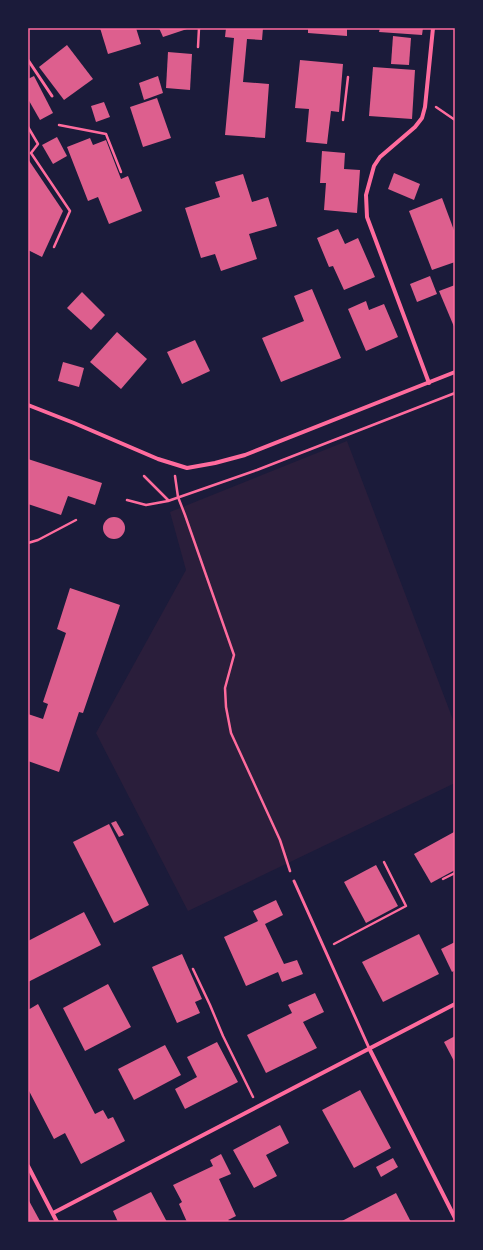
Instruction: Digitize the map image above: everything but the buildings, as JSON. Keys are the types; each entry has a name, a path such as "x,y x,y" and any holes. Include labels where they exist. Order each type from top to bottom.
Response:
{"street":[{"path":"429,383 367,217 366,195 374,166 380,158 416,127 422,118 426,100 433,28"},
{"path":"28,405 158,459 187,468 216,463 245,455 455,372"},
{"path":"53,1213 455,1004"},
{"path":"369,1048 455,1218"},
{"path":"28,1166 57,1222"}],"lane":[{"path":"28,60 52,96"},
{"path":"294,881 369,1048"}],"path":[{"path":"198,47 199,28"},
{"path":"343,120 348,77"},
{"path":"426,100 455,120"},
{"path":"59,125 106,134 121,172"},
{"path":"28,127 38,144 31,153 70,211 54,247"},
{"path":"127,500 146,505 168,501 257,470 455,392"},
{"path":"173,464 178,497 234,655 225,688 226,707 231,734 280,840 294,881"},
{"path":"144,476 168,501"},
{"path":"28,543 38,540 76,520"},
{"path":"324,949 406,906 384,862"},
{"path":"443,879 455,873"},
{"path":"193,969 223,1036 258,1106"}],"shaded area":[{"path":"347,441 455,725 455,783 188,911 96,733 186,570 170,512"}]}
